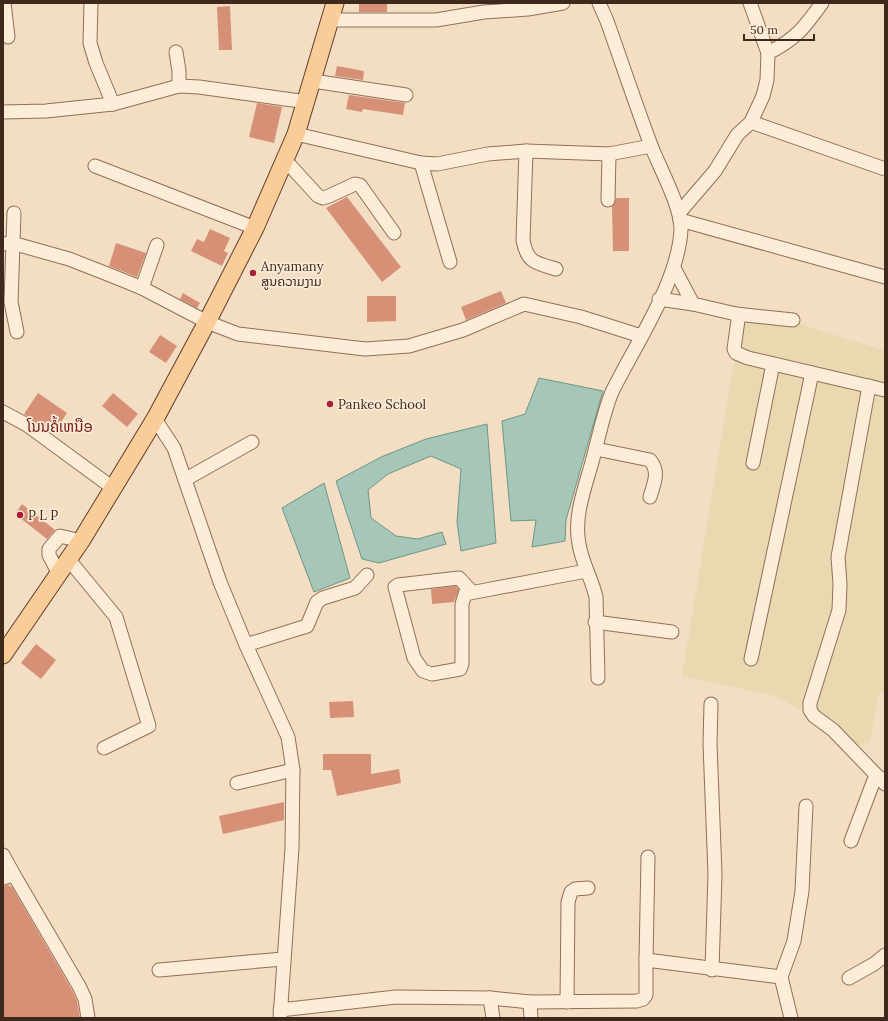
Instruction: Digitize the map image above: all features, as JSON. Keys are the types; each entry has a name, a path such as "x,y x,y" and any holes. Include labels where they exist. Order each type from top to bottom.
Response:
{"main road":[{"path":"4,650 69,560 155,419 207,322 255,228 286,160 307,102 335,3"}],"street":[{"path":"4,3 8,37"},
{"path":"91,3 90,43 96,63 113,104"},
{"path":"330,20 436,20 484,12 528,9 563,3"},
{"path":"598,678 596,597 594,587 586,571 578,544 578,516 582,495 612,394 642,336 674,268 680,243 679,217 651,146 607,20 599,3"},
{"path":"679,217 715,171 738,135 751,122 763,96 767,80 768,53 750,3"},
{"path":"768,53 788,43 802,30 822,3"},
{"path":"176,52 180,71 179,86"},
{"path":"313,82 406,95"},
{"path":"3,112 46,111 113,104 179,86 199,87 307,102"},
{"path":"751,122 885,169"},
{"path":"296,134 421,163 437,164 488,154 526,151 609,154 651,146"},
{"path":"526,151 523,240 526,253 534,262 556,269"},
{"path":"608,200 609,154"},
{"path":"286,160 318,196 324,198 355,184 360,185 394,233"},
{"path":"421,163 450,262"},
{"path":"95,166 255,228"},
{"path":"14,213 8,244 11,302 17,332"},
{"path":"679,217 885,277"},
{"path":"8,244 69,259 142,288 207,322 238,334 365,349 409,346 463,330 524,304 580,317 642,336"},
{"path":"142,288 157,245"},
{"path":"674,268 693,304"},
{"path":"659,299 693,304 736,314 793,320"},
{"path":"736,314 738,320 734,349 736,353 748,358 885,390"},
{"path":"753,463 773,364"},
{"path":"751,659 812,373"},
{"path":"869,386 838,557 840,584 839,610 810,703 810,710 814,716 833,730 882,781"},
{"path":"3,412 27,425 113,488"},
{"path":"155,419 174,448 186,479 220,582 246,645 288,737 293,770 292,848 280,1014 396,996 490,998 530,1002 637,1001 643,999 646,995 648,857"},
{"path":"186,479 252,442"},
{"path":"596,449 650,460 655,467 656,475 650,497"},
{"path":"59,574 49,555 49,549 60,536 81,540"},
{"path":"69,560 116,617 149,726 104,748"},
{"path":"472,592 464,581 459,578 398,585 395,587 414,658 422,670 432,674 460,669 462,664 462,604 465,594 586,571"},
{"path":"246,645 308,626 317,602 323,598 355,588 367,575"},
{"path":"596,622 672,632"},
{"path":"711,704 710,744 715,874 712,970"},
{"path":"237,783 293,770"},
{"path":"851,841 874,780 882,781"},
{"path":"791,1018 781,977 794,941 802,891 806,806"},
{"path":"3,855 9,876 34,907 79,986 85,999 88,1018"},
{"path":"567,1002 568,902 571,892 575,889 588,888"},
{"path":"849,978 874,964 885,955"},
{"path":"159,970 283,959"},
{"path":"646,960 712,970 781,977"},
{"path":"490,998 493,1018"},
{"path":"530,1002 531,1018"}],"shaded area":[{"path":"741,320 797,323 885,351 885,693 879,693 870,742 850,747 804,712 775,696 682,676"},
{"path":"539,378 603,391 566,520 565,541 532,547 536,520 511,521 502,421 525,414"},
{"path":"487,424 496,543 461,551 457,522 461,469 431,456 388,474 368,490 371,518 396,536 418,539 442,532 446,544 379,563 362,559 336,481 381,457 426,439"},
{"path":"324,483 350,578 314,592 282,508"}],"building":[{"path":"359,3 387,3 387,12 359,12"},
{"path":"230,6 232,50 219,50 217,7"},
{"path":"337,66 364,71 363,80 335,76"},
{"path":"349,95 405,103 403,115 363,109 362,112 346,109"},
{"path":"257,103 282,107 274,143 249,137"},
{"path":"347,197 401,267 382,282 326,208"},
{"path":"616,198 629,198 629,251 613,251 612,207"},
{"path":"210,229 230,238 224,251 228,253 222,266 191,251 197,239 204,242"},
{"path":"116,243 146,253 137,277 109,266"},
{"path":"501,291 506,303 466,320 461,307"},
{"path":"183,293 200,303 197,308 180,299"},
{"path":"367,296 396,296 396,321 367,322"},
{"path":"160,335 177,346 166,363 149,352"},
{"path":"38,393 67,413 53,434 24,414"},
{"path":"113,393 138,414 127,427 102,406"},
{"path":"22,504 55,530 47,539 15,514"},
{"path":"456,586 459,589 454,602 432,604 431,589"},
{"path":"36,644 56,660 41,679 21,663"},
{"path":"353,701 354,717 330,718 329,702"},
{"path":"323,754 371,754 371,774 399,769 401,783 337,796 331,770 323,770"},
{"path":"284,802 284,820 223,834 219,816"},
{"path":"8,885 12,887 72,990 77,1001 80,1018 3,1018 3,886"}],"place":[{"name":"Anyamany ສູນຄວາມງາມ","path":"253,273"},
{"name":"Pankeo School","path":"330,404"},
{"name":"P L P","path":"20,515"}],"district":[{"name":"ໂນນຄໍ້ເຫນືອ","path":"60,426"}]}
